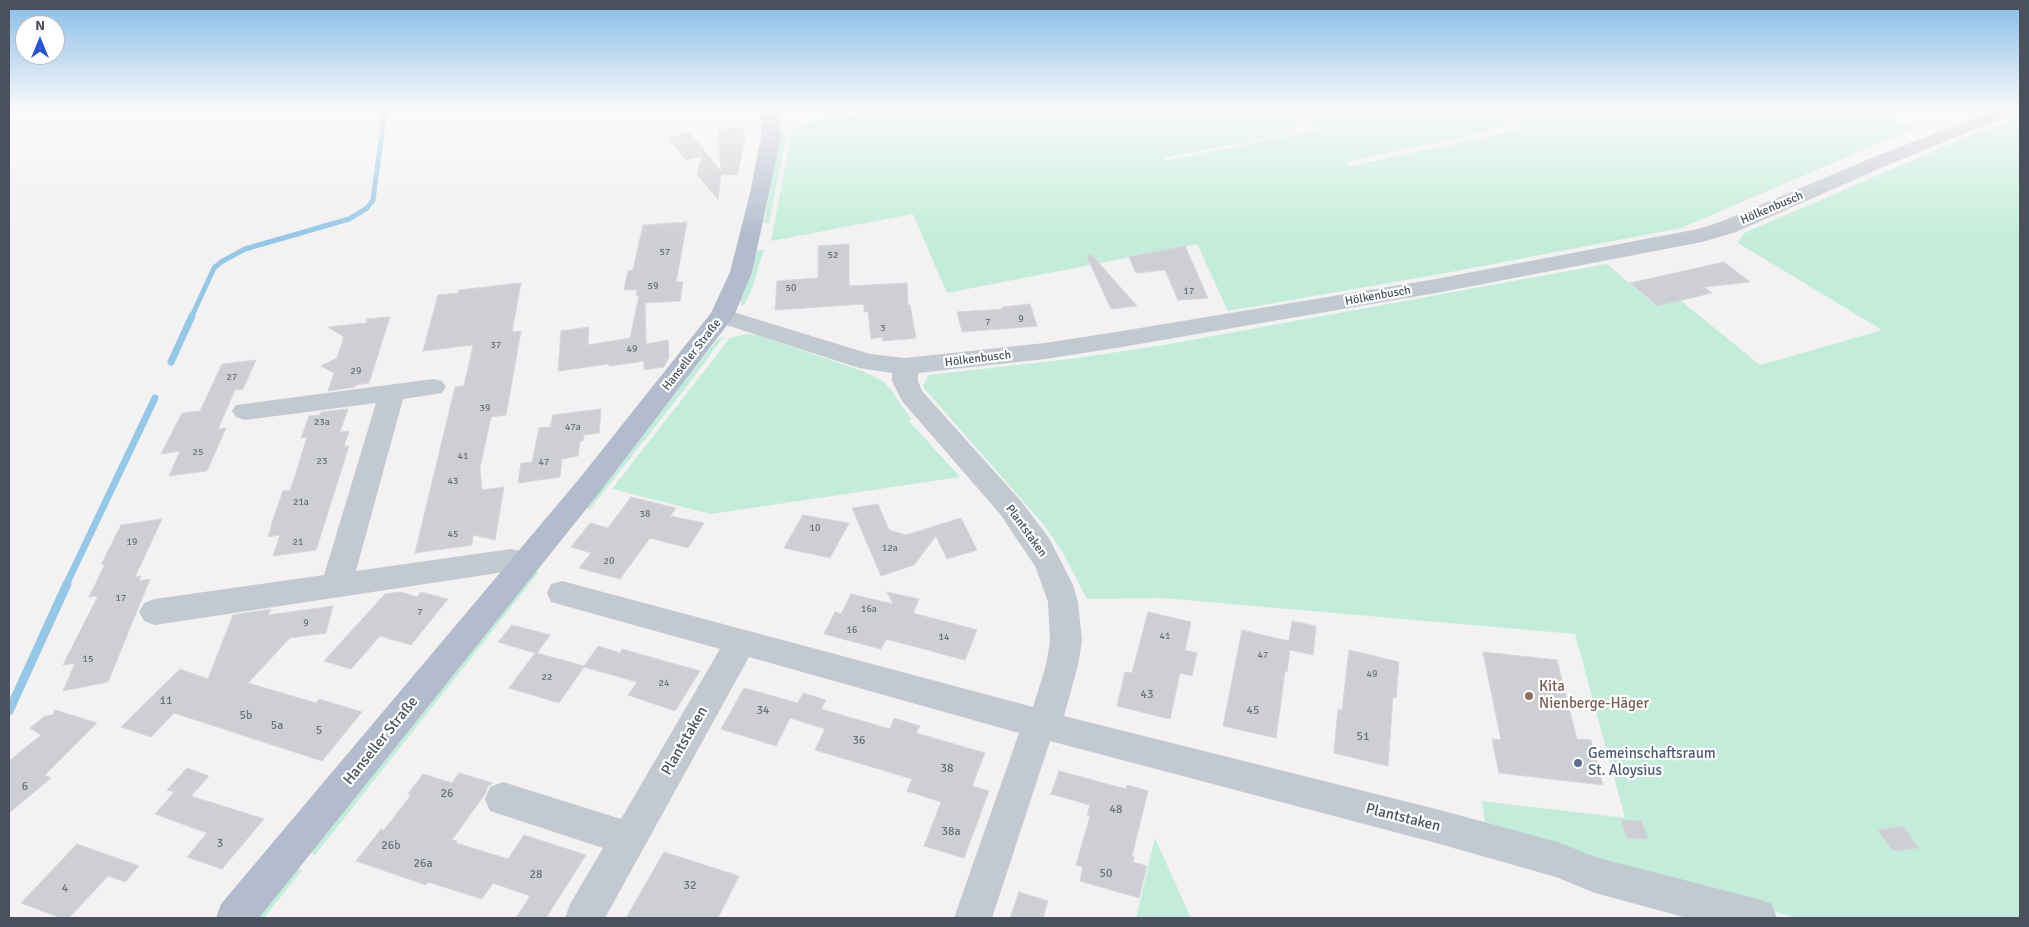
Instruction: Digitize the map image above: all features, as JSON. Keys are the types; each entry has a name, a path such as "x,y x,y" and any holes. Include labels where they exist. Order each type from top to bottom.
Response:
{"main road":[{"name":"Hanseller Straße","path":"235,918 526,563 722,316 741,272 768,151"}],"street":[{"name":"Hölkenbusch","path":"722,316 868,362 905,366 1045,351 1445,284 1702,235 1728,227 1905,151"},
{"name":"Plantstaken","path":"905,366 905,381 911,395 1010,507 1038,546 1055,579 1063,602 1066,641 1062,665 972,918"},
{"path":"245,411 434,387"},
{"path":"337,584 392,392"},
{"path":"155,612 511,560 526,563"},
{"name":"Plantstaken","path":"562,594 1081,736 1436,826 1558,860 1594,875 1758,918"},
{"name":"Plantstaken","path":"584,918 741,643"},
{"path":"502,799 629,839"}],"green space":[{"path":"776,151 783,151 769,223 764,223"},
{"path":"788,151 1198,151 1163,158 1162,161 1211,151 1395,151 1346,162 1350,166 1419,151 1861,151 1681,228 1446,273 1228,311 1197,244 947,293 913,214 771,241"},
{"path":"1933,151 2020,151 2020,918 1798,918 1595,867 1544,843 1543,838 1485,823 1482,801 1625,818 1575,634 1163,598 1087,599 1063,553 1044,525 923,387 928,375 1071,359 1164,345 1607,264 1656,306 1680,300 1760,365 1882,330 1738,243 1744,233"},
{"path":"764,249 752,289 744,305 741,305 740,299 757,251"},
{"path":"747,334 758,335 862,371 883,381 911,419 909,421 960,477 711,514 612,489 730,338"},
{"path":"724,336 688,385 590,509 584,508 716,341"},
{"path":"534,571 539,572 315,855 308,852"},
{"path":"1155,838 1172,876 1191,918 1136,918"},
{"path":"295,868 302,870 264,918 256,918"}],"building":[{"path":"679,151 705,151 721,171 720,151 743,151 737,175 721,174 718,200 697,174 702,156 686,160"},
{"path":"687,222 676,282 683,282 680,301 645,303 646,344 668,340 669,357 664,367 644,370 644,361 558,371 561,331 589,327 588,345 630,338 639,296 636,296 637,290 624,290 628,271 633,270 643,225"},
{"path":"849,244 849,286 907,283 908,305 910,305 916,338 883,341 882,337 871,339 868,311 864,312 864,304 775,310 777,281 818,278 818,246"},
{"path":"1185,246 1208,298 1178,300 1165,270 1136,273 1129,257"},
{"path":"1091,254 1137,306 1111,309 1087,257"},
{"path":"1724,262 1750,282 1704,287 1712,293 1657,306 1630,283"},
{"path":"521,283 512,332 521,331 506,415 491,417 480,468 482,490 504,487 495,540 473,535 472,545 415,553 455,387 464,386 473,345 423,351 438,295 458,293 459,290"},
{"path":"1030,304 1037,326 962,332 957,312 1003,309 1002,307"},
{"path":"390,317 369,383 328,391 334,373 321,366 337,358 344,337 328,327 366,323 367,319"},
{"path":"256,360 243,389 235,390 218,429 226,428 207,471 169,476 180,451 161,454 182,413 200,411 222,364"},
{"path":"348,409 340,432 349,431 344,446 349,446 316,550 273,556 280,535 268,537 271,525 283,491 290,490 296,473 307,437 301,438 309,416 320,415 321,412"},
{"path":"601,409 599,433 584,435 583,441 580,441 578,456 562,459 560,477 518,483 521,463 532,462 539,428 550,427 553,415"},
{"path":"631,497 676,508 670,516 704,523 688,548 650,538 620,579 579,568 591,553 571,547 590,523 608,528"},
{"path":"878,504 889,530 906,535 961,518 977,550 947,559 936,536 914,565 881,576 852,508"},
{"path":"803,515 849,523 830,558 784,548"},
{"path":"162,519 135,577 141,576 139,581 150,579 108,682 63,691 75,663 63,665 98,596 89,597 105,564 101,565 121,525"},
{"path":"401,592 417,597 421,592 448,599 411,645 380,636 351,669 324,661 385,594"},
{"path":"887,592 919,599 913,613 977,630 965,660 886,639 881,649 824,634 835,612 841,614 851,594 893,604"},
{"path":"333,606 326,633 290,638 248,683 316,703 319,699 362,712 322,761 174,713 151,737 121,727 180,669 208,679 233,615 271,609 268,615"},
{"path":"1148,612 1191,622 1185,650 1197,653 1192,676 1180,673 1170,719 1117,706 1125,672 1132,673"},
{"path":"1292,621 1316,626 1313,655 1290,650 1287,672 1285,671 1276,738 1223,726 1242,630 1289,641"},
{"path":"512,625 550,635 537,653 584,666 598,646 620,653 622,649 700,671 675,711 628,695 637,682 584,667 559,703 509,688 535,653 498,642"},
{"path":"1349,650 1399,662 1396,698 1393,697 1388,766 1334,753 1338,709 1342,710"},
{"name":"Kita Nienberge-Häger","path":"1483,652 1557,660 1577,739 1591,740 1603,785 1499,773 1492,739 1501,740"},
{"path":"744,688 798,703 803,693 826,700 821,709 890,729 894,718 920,726 916,733 985,753 972,786 989,791 964,858 924,846 941,802 907,791 912,779 815,750 825,729 790,718 776,746 721,729"},
{"path":"55,710 97,723 45,775 51,778 9,813 9,761 41,735 30,728 45,716 53,715"},
{"path":"187,768 209,776 191,796 264,819 222,869 187,857 207,833 155,814 174,792 167,790"},
{"path":"1059,771 1126,789 1127,785 1148,791 1132,856 1134,856 1133,862 1147,866 1139,898 1080,881 1083,867 1076,865 1090,816 1087,815 1090,805 1051,794"},
{"path":"459,773 493,783 488,786 485,794 452,840 457,841 456,843 508,859 524,835 586,855 546,918 516,918 530,896 493,883 482,899 428,882 426,885 356,861 381,829 384,830 411,795 408,794 423,774 452,783"},
{"path":"1621,820 1642,821 1648,839 1627,838"},
{"path":"1903,826 1919,848 1893,851 1878,830"},
{"path":"77,844 139,866 125,882 108,876 69,918 61,918 21,903"},
{"path":"664,852 739,876 718,918 626,918"},
{"path":"1019,892 1048,901 1043,918 1010,918"}],"waterway":[{"path":"191,318 214,268 221,262 245,249 349,219 367,208 373,200 379,151"},
{"path":"171,362 192,316"},
{"path":"66,585 155,398"},
{"path":"9,711 67,584"}],"place":[{"name":"Kita Nienberge-Häger","path":"1529,696"},
{"name":"Gemeinschaftsraum St. Aloysius","path":"1578,763"}]}
